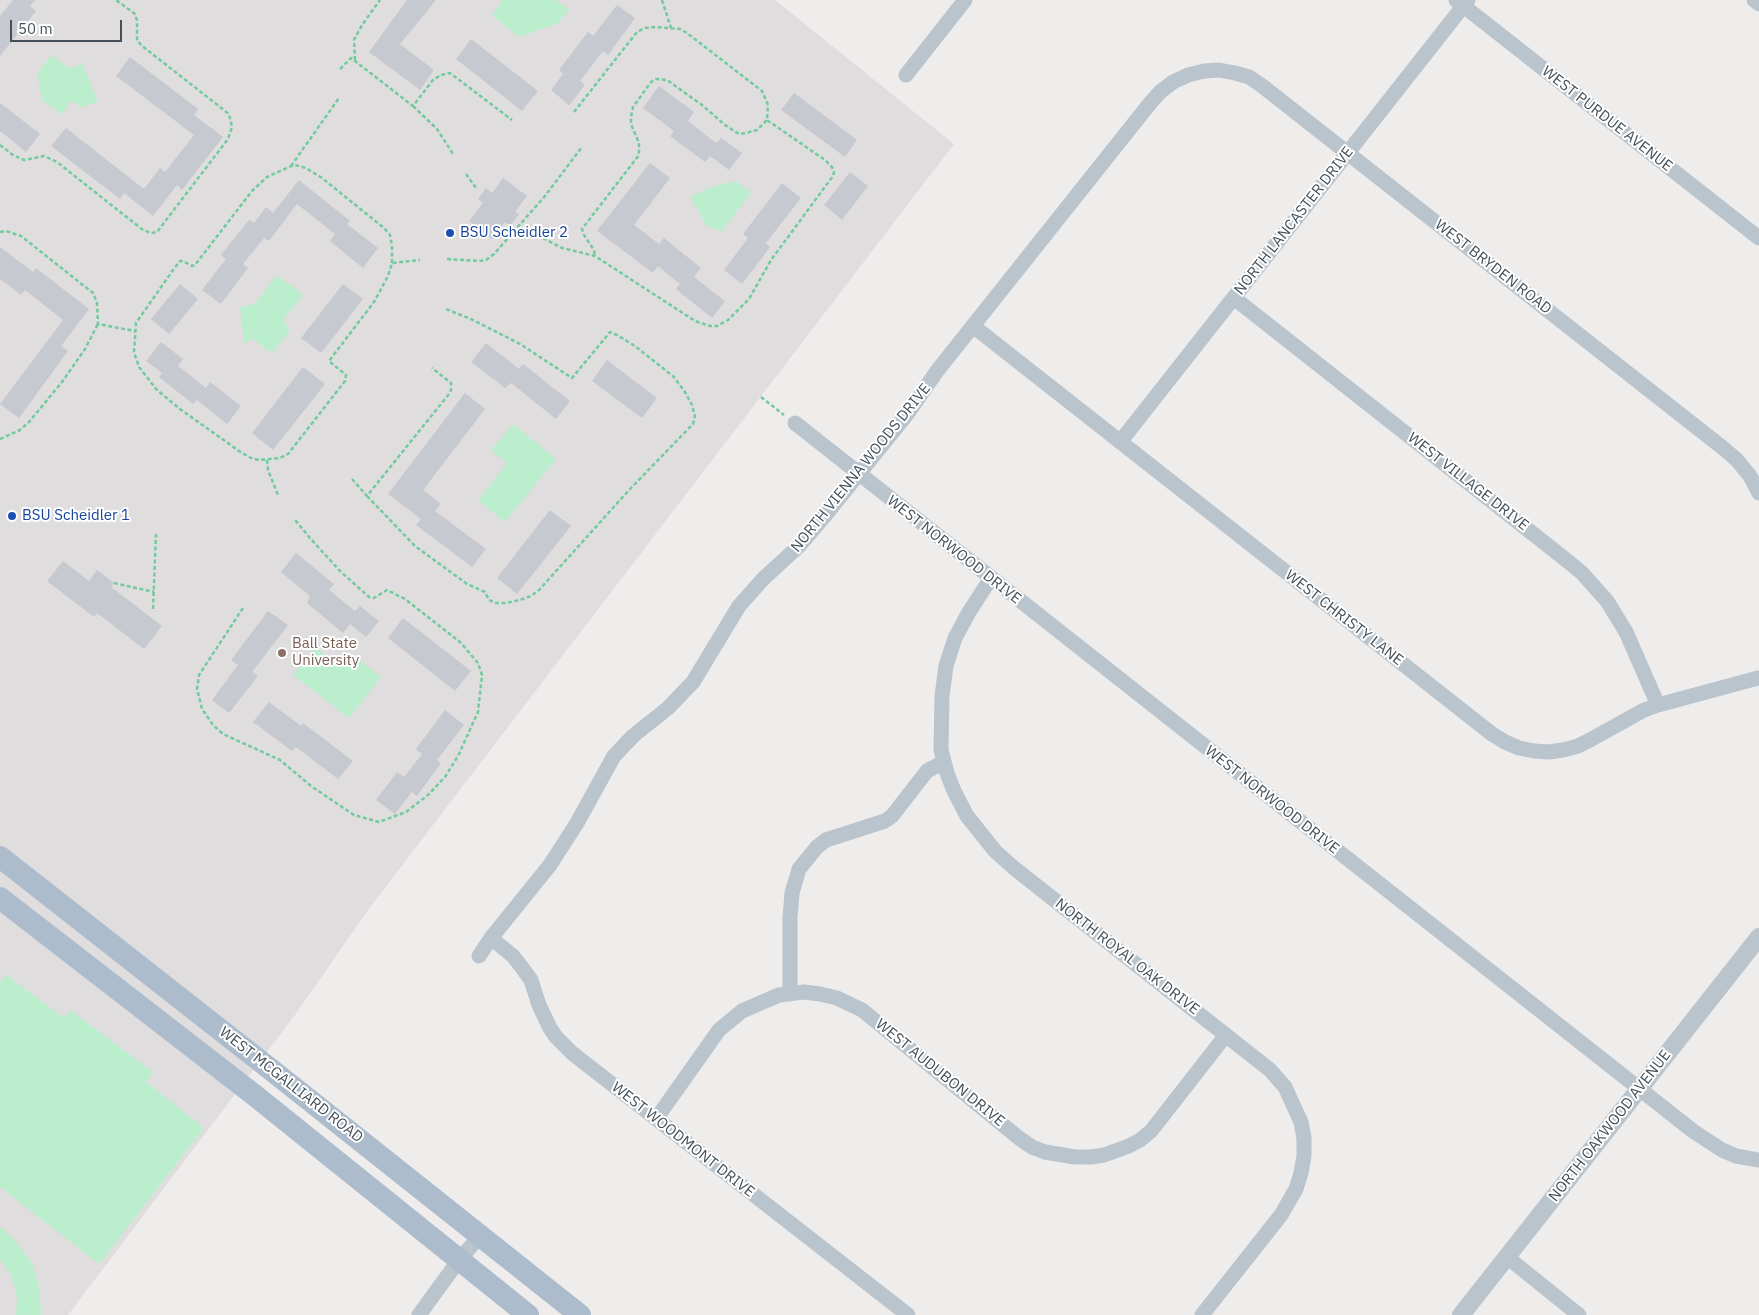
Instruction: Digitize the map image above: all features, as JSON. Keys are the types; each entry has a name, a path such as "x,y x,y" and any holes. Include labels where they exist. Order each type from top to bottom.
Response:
{"main road":[{"name":"WEST MCGALLIARD ROAD","path":"0,857 580,1315"},
{"name":"WEST MCGALLIARD ROAD","path":"0,898 253,1094 528,1315"}],"street":[{"path":"1754,0 1759,4"},
{"name":"NORTH LANCASTER DRIVE","path":"1120,442 1348,153 1463,2"},
{"name":"WEST PURDUE AVENUE","path":"1463,2 1759,238"},
{"path":"906,75 957,3"},
{"name":"WEST BRYDEN ROAD","path":"1208,71 1219,70 1249,77 1723,448 1737,460 1750,476 1759,492"},
{"name":"NORTH VIENNA WOODS DRIVE","path":"479,956 491,938 550,865 577,823 614,756 633,736 668,708 693,682 739,606 763,579 800,545 859,474 908,413 973,326 1151,102 1173,82 1188,75 1208,71"},
{"name":"WEST VILLAGE DRIVE","path":"1234,298 1582,573 1607,601 1626,632 1658,705"},
{"name":"WEST CHRISTY LANE","path":"973,326 1492,734 1505,742 1534,751 1549,752 1563,750 1578,746 1644,710 1759,675"},
{"name":"WEST NORWOOD DRIVE","path":"795,424 1693,1131 1722,1150 1736,1156 1759,1160"},
{"name":"NORTH ROYAL OAK DRIVE","path":"991,578 955,638 948,659 942,696 941,750 954,791 967,816 995,851 1270,1070 1285,1087 1301,1122 1304,1138 1304,1156 1296,1189 1289,1203 1202,1315"},
{"path":"790,994 790,918 792,893 800,869 817,847 826,840 885,821 892,816 927,771 944,762"},
{"name":"NORTH OAKWOOD AVENUE","path":"1461,1315 1759,937"},
{"name":"WEST WOODMONT DRIVE","path":"491,938 513,956 527,974 544,1017 556,1037 572,1053 908,1315"},
{"name":"WEST AUDUBON DRIVE","path":"656,1119 710,1042 731,1019 742,1011 768,998 790,994 804,992 820,994 837,998 862,1010 1026,1142 1045,1152 1075,1157 1104,1155 1140,1140 1151,1131 1226,1035"},
{"path":"419,1315 459,1260 480,1236"},
{"path":"1506,1257 1579,1315"}],"path":[{"path":"0,145 13,155 24,160 44,156 57,162 142,230 151,233 157,232 228,139 232,127 229,114 142,46 137,40 137,20 134,13 116,0"},
{"path":"355,60 354,40 380,0"},
{"path":"662,0 671,28"},
{"path":"574,112 637,32 645,28 680,29 687,33 762,91 768,105 767,120 757,130 746,134 739,134 667,80 656,79 651,82 632,107 632,124 639,143 640,155 582,229 584,236 594,250 595,256"},
{"path":"340,69 348,59 355,60 413,106 437,129 453,154"},
{"path":"413,106 433,80 450,73 512,120"},
{"path":"291,166 339,98"},
{"path":"543,238 562,248 595,256 695,321 710,326 717,326 728,320 749,299 771,260 833,176 834,172 825,160 767,120"},
{"path":"447,259 479,261 486,260 494,254 545,196 582,147"},
{"path":"295,165 306,168 322,178 384,228 390,235 392,263 388,276 374,302 330,359 331,363 346,374 345,380 288,454 280,458 267,460 251,458 239,451 180,409 157,390 139,367 134,352 135,331 136,323 148,303 180,261 192,266 195,265 252,191 268,177 291,166 295,165"},
{"path":"466,174 476,188"},
{"path":"0,232 6,231 21,236 93,293 97,303 98,324 85,349 35,416 20,430 0,439"},
{"path":"392,263 420,260"},
{"path":"352,479 416,546 467,584 485,592 489,600 496,603 505,603 531,596 539,590 630,489 693,424 695,416 692,405 674,377 635,346 617,335 610,332 572,378 541,356 498,332 446,309"},
{"path":"98,324 135,331"},
{"path":"368,496 451,390 452,383 432,368"},
{"path":"761,396 795,424"},
{"path":"267,460 268,470 278,495"},
{"path":"243,608 198,675 198,689 202,708 213,725 222,734 280,760 311,786 354,815 379,822 406,812 428,795 445,777 458,756 478,712 482,676 478,663 460,642 405,600 387,590 374,598 369,597 340,571 296,520"},
{"path":"153,609 156,534"},
{"path":"114,583 154,592"}],"shaded area":[{"name":"Ball State University","path":"0,0 775,0 954,144 368,910 295,1015 68,1315 0,1315"}],"green space":[{"path":"503,0 556,0 569,10 557,24 518,37 492,15"},
{"path":"51,55 70,69 82,63 98,102 81,107 71,100 62,114 42,100 37,75"},
{"path":"736,181 751,193 721,232 706,225 690,197 712,187"},
{"path":"277,275 303,295 283,320 290,331 272,353 253,339 244,343 240,307 255,304"},
{"path":"513,424 556,459 505,522 478,500 507,463 491,450"},
{"path":"315,647 338,665 349,652 381,677 349,718 293,675"},
{"path":"6,975 64,1018 70,1010 153,1072 146,1082 204,1128 99,1264 0,1187 0,982"},
{"path":"0,1227 15,1240 32,1263 40,1292 41,1315 16,1315 17,1300 15,1288 11,1276 0,1259"}],"building":[{"path":"13,0 35,0 30,6 36,11 0,56 0,16"},
{"path":"407,0 436,0 400,44 434,70 420,90 369,52"},
{"path":"617,5 635,18 608,55 603,51 580,81 585,85 569,105 551,90 563,74 559,70 588,32 593,36"},
{"path":"471,39 538,91 522,111 456,59"},
{"path":"130,57 198,109 194,115 223,137 182,190 177,185 153,216 124,193 120,199 51,146 66,128 144,189 160,168 165,172 194,135 116,76"},
{"path":"659,86 694,112 688,121 716,143 721,138 742,153 729,170 710,156 705,162 670,136 674,131 643,108"},
{"path":"794,93 857,140 845,157 781,110"},
{"path":"0,103 40,134 26,152 0,131"},
{"path":"650,163 670,178 634,225 659,244 664,238 701,268 694,277 725,301 712,318 676,289 680,284 658,266 653,273 597,231"},
{"path":"850,172 868,186 842,220 824,205"},
{"path":"503,178 527,196 515,212 519,214 510,226 505,222 492,239 469,221 483,203 478,199 486,188 492,193"},
{"path":"299,180 350,221 347,224 378,248 363,268 330,241 335,234 297,204 269,241 264,238 243,264 248,268 221,304 202,290 226,259 221,255 249,220 254,223 266,207 273,213"},
{"path":"782,183 801,198 766,243 770,247 742,284 724,270 748,238 743,234"},
{"path":"0,247 33,272 36,268 89,309 61,346 68,351 19,418 0,404 63,320 25,290 21,295 0,279"},
{"path":"180,284 198,299 169,334 151,319"},
{"path":"343,284 363,299 321,353 301,338"},
{"path":"161,342 183,359 178,366 206,388 210,382 241,406 227,424 197,400 193,404 159,377 162,373 146,361"},
{"path":"486,343 519,369 523,364 570,401 556,419 511,383 505,388 471,362"},
{"path":"607,360 657,398 642,418 592,381"},
{"path":"303,367 325,384 273,450 252,433"},
{"path":"465,393 485,409 423,490 441,504 435,511 486,549 472,567 416,525 421,519 388,494"},
{"path":"550,510 571,526 517,594 497,578"},
{"path":"296,553 334,584 329,590 355,611 360,606 379,621 366,637 350,624 343,633 307,603 310,596 281,572"},
{"path":"63,561 89,581 97,570 114,583 111,587 162,626 144,649 97,613 94,617 47,581"},
{"path":"268,611 288,625 252,672 258,676 229,713 212,700 238,665 231,660"},
{"path":"403,618 471,671 455,691 388,638"},
{"path":"269,702 301,726 303,723 353,761 338,779 296,747 292,751 253,722"},
{"path":"445,710 464,725 437,760 441,763 417,796 412,792 395,814 376,800 397,772 404,777 422,754 416,749"}],"place":[{"name":"BSU Scheidler 2","path":"450,233"},
{"name":"BSU Scheidler 1","path":"12,516"},
{"name":"Ball State University","path":"282,653"}]}
